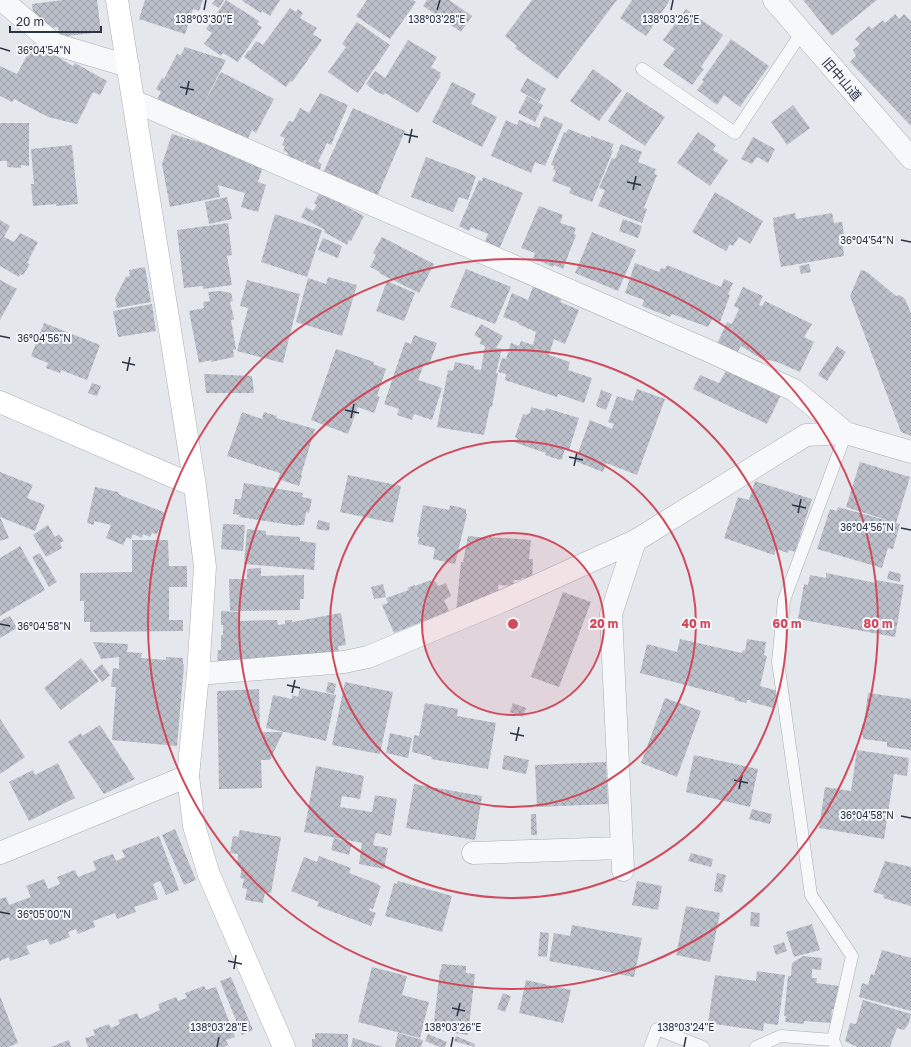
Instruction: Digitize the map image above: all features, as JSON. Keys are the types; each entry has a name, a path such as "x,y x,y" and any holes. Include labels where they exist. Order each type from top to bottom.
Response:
{"street":[{"path":"2,0 54,44 128,66"},
{"path":"118,0 195,486 204,567 198,674 188,776 194,826 209,875 284,1047"},
{"name":"旧中山道","path":"774,0 911,158"},
{"path":"134,102 694,345 794,390 846,432"},
{"path":"0,402 195,486"},
{"path":"198,674 344,662 368,657 505,600 635,541 806,435 846,432 911,452"},
{"path":"623,870 611,614 635,541"},
{"path":"0,853 188,776"},
{"path":"473,853 621,848"}],"lane":[{"path":"642,70 735,133 802,32"},
{"path":"756,1047 781,1036 835,1044 852,956 811,895 778,662 784,600 846,432"},
{"path":"650,1047 657,1029 703,1047"}],"building":[{"path":"63,0 97,0 101,32 59,37 58,27 43,29 34,20 32,4"},
{"path":"145,0 203,0 199,11 193,9 185,34 139,19"},
{"path":"215,0 224,0 219,8 212,4"},
{"path":"226,0 259,21 257,24 262,27 238,62 223,53 221,56 204,44 212,33 206,29"},
{"path":"280,0 270,16 262,11 261,13 242,1"},
{"path":"367,0 413,0 416,2 390,39 356,16"},
{"path":"427,0 449,0 472,16 461,32 423,6"},
{"path":"532,0 617,0 557,79 515,48 517,46 505,36"},
{"path":"632,0 670,0 646,36 620,18"},
{"path":"803,0 877,0 832,36"},
{"path":"290,8 296,12 298,9 303,13 300,18 317,28 313,34 322,40 292,82 290,81 286,87 244,57 256,41 263,45"},
{"path":"686,9 723,35 701,67 704,69 692,85 663,65 675,49 663,40"},
{"path":"895,14 899,19 904,14 911,21 911,126 850,62 856,56 853,50 860,44 855,39 869,26 872,29 883,20 885,23"},
{"path":"357,22 390,45 358,93 328,72 346,47 342,44"},
{"path":"731,39 769,66 740,107 724,95 717,105 697,90 704,81 702,80"},
{"path":"408,40 437,57 431,67 441,73 439,75 441,76 418,113 385,93 384,95 375,91 366,84 375,71 385,78"},
{"path":"34,43 73,66 75,63 107,81 100,95 93,92 77,124 48,117 14,99 12,102 0,96 0,66 17,74"},
{"path":"185,47 226,60 200,111 221,72 274,99 256,133 252,130 247,140 219,125 217,127 197,116 195,120 155,103 161,92 156,89 162,78 164,79 177,54 181,55"},
{"path":"593,69 622,90 599,121 570,101"},
{"path":"527,78 546,89 539,102 520,91"},
{"path":"452,82 476,94 471,104 497,117 482,147 432,122"},
{"path":"627,92 665,117 645,146 608,121"},
{"path":"320,93 348,105 331,145 327,143 318,162 322,164 316,178 301,172 306,161 304,160 302,165 286,158 288,153 283,150 285,147 282,145 285,138 280,136 289,121 293,122 300,108 309,113"},
{"path":"527,96 543,105 535,122 518,113"},
{"path":"793,105 810,128 787,145 771,122"},
{"path":"353,108 405,131 377,197 321,177"},
{"path":"544,116 563,124 545,166 535,162 531,173 491,156 506,120 517,125 519,120 539,128"},
{"path":"0,123 29,123 29,166 21,165 21,168 7,167 7,161 0,161"},
{"path":"568,129 591,138 591,136 614,144 611,150 613,151 592,202 569,193 571,188 552,181 556,171 553,169 554,166 551,165 564,132 566,133"},
{"path":"698,132 716,145 713,150 728,160 710,186 677,163"},
{"path":"172,134 237,154 236,157 263,166 258,182 266,185 258,212 241,207 245,193 218,185 220,197 170,207 162,164"},
{"path":"753,137 775,149 768,163 757,157 752,164 741,159"},
{"path":"621,144 642,152 638,162 656,169 654,174 657,175 644,208 647,209 642,223 598,206 605,190 599,188 612,158 615,159"},
{"path":"72,145 78,204 33,206 31,184 34,184 31,149"},
{"path":"426,157 476,176 468,200 459,197 453,212 411,197"},
{"path":"483,177 523,193 498,252 483,246 488,234 471,227 469,231 459,226 479,180 482,181"},
{"path":"320,192 364,216 351,241 349,240 347,245 324,232 325,230 301,217 306,207 313,211 317,205 314,203"},
{"path":"715,192 763,221 750,244 739,237 733,246 730,244 726,251 692,232"},
{"path":"227,197 232,219 209,224 205,202"},
{"path":"539,206 563,215 560,223 576,228 574,234 576,235 563,269 554,265 553,267 533,258 535,253 521,248"},
{"path":"795,213 796,219 832,213 834,223 842,222 845,239 842,239 844,256 781,267 773,218"},
{"path":"275,214 322,230 307,277 261,262"},
{"path":"623,219 642,226 638,238 619,231"},
{"path":"0,220 10,226 4,237 14,242 20,233 38,242 27,263 30,264 23,275 20,274 19,277 0,266"},
{"path":"228,223 232,255 227,256 232,285 203,289 203,286 184,288 177,230"},
{"path":"592,232 636,250 618,291 575,273"},
{"path":"382,237 434,264 419,293 370,267 376,255 373,253"},
{"path":"323,238 342,246 338,258 318,250"},
{"path":"635,263 659,272 661,268 665,269 667,265 721,287 724,279 733,283 728,294 730,295 720,322 712,319 708,327 672,314 670,317 642,306 644,300 625,293"},
{"path":"809,264 811,272 801,274 799,266"},
{"path":"145,267 151,302 117,308 115,298 126,277 130,276 129,270"},
{"path":"466,269 511,287 495,324 450,307"},
{"path":"861,270 867,272 896,296 900,295 905,299 911,313 911,436 901,432 850,296"},
{"path":"328,277 357,285 342,336 296,322 308,278 326,284"},
{"path":"0,280 17,289 0,320"},
{"path":"247,280 300,294 283,363 237,351 248,308 240,306"},
{"path":"387,281 415,293 404,321 376,311"},
{"path":"533,287 562,298 560,302 579,310 565,344 554,339 549,355 570,362 568,370 592,378 584,403 558,394 557,397 505,380 506,374 498,372 502,358 506,359 511,343 519,346 521,341 533,345 536,332 503,317 512,293 528,300"},
{"path":"743,287 763,296 759,305 762,306 765,301 812,324 804,337 814,342 800,372 777,362 760,358 741,346 737,353 717,344 727,322 732,324 739,309 734,306"},
{"path":"220,291 231,293 233,301 230,302 234,319 231,320 236,349 233,350 234,357 199,363 189,311 204,308 203,302 210,301 208,292"},
{"path":"152,304 156,331 118,337 113,311"},
{"path":"44,323 100,345 87,380 61,370 60,373 46,368 48,363 31,356"},
{"path":"481,324 503,336 496,348 502,349 496,373 498,373 492,407 490,407 484,435 437,427 448,370 453,371 455,362 474,366 474,369 481,370 485,346 480,344 481,339 474,335"},
{"path":"414,335 437,343 429,365 424,364 418,380 442,388 432,420 414,414 412,420 397,415 399,409 384,404 405,342 411,344"},
{"path":"837,346 846,352 827,381 818,375"},
{"path":"336,349 374,362 373,364 386,369 377,396 380,397 374,413 358,407 348,434 311,420"},
{"path":"727,369 781,395 767,424 693,389 700,375 719,383"},
{"path":"204,374 252,376 254,393 206,393"},
{"path":"92,383 101,386 97,396 88,393"},
{"path":"637,389 665,399 637,475 606,463 603,472 575,461 590,420 612,429 614,424 608,422 617,396 633,401"},
{"path":"601,390 612,394 606,410 596,406"},
{"path":"531,407 545,411 546,408 579,418 569,450 565,449 562,459 560,460 545,455 546,453 516,443 517,438 515,437 523,414 527,415 530,413"},
{"path":"242,412 262,419 264,412 277,416 276,418 315,429 299,486 278,479 280,473 227,456"},
{"path":"860,462 910,477 896,523 846,507"},
{"path":"0,472 33,485 27,498 45,505 35,531 0,517"},
{"path":"348,475 401,486 393,523 340,512"},
{"path":"755,481 812,499 795,552 789,550 788,553 776,549 774,555 724,538 738,497 749,500"},
{"path":"244,483 303,493 302,497 312,499 309,513 306,512 304,525 298,526 239,517 240,515 233,514 235,499 241,499"},
{"path":"95,487 118,492 120,495 166,513 157,534 152,533 150,537 143,534 142,538 133,534 131,539 127,537 123,545 106,538 111,525 94,521 94,525 87,523"},
{"path":"423,505 449,510 450,505 466,509 467,514 455,564 433,559 435,548 418,544 419,537 417,537"},
{"path":"838,507 900,524 893,549 888,548 882,568 817,549 830,509 837,511"},
{"path":"0,517 9,538 0,541"},
{"path":"318,520 330,523 329,531 316,529"},
{"path":"223,524 245,525 243,551 221,549"},
{"path":"48,525 55,537 59,534 64,541 60,543 62,548 46,557 33,535"},
{"path":"247,529 266,531 266,535 300,537 300,541 316,543 314,570 244,564"},
{"path":"468,536 531,540 529,559 533,559 532,579 522,578 521,580 514,580 513,586 498,585 499,594 456,611 461,562 463,562"},
{"path":"132,540 168,540 169,566 187,566 187,587 169,587 169,620 183,620 183,631 90,632 90,622 84,622 84,601 80,601 80,573 132,572"},
{"path":"20,546 45,590 0,616 0,558"},
{"path":"40,553 57,582 49,587 32,557"},
{"path":"261,568 261,576 304,575 304,599 300,599 300,610 230,611 229,579 247,579 247,569"},
{"path":"889,571 901,574 900,582 887,579"},
{"path":"826,573 876,583 876,580 904,585 895,637 798,619 804,584 808,585 810,575 826,578"},
{"path":"431,580 431,583 435,581 438,586 446,583 451,596 444,600 449,611 394,633 382,605 388,603 386,598 409,590 407,588"},
{"path":"383,584 386,597 374,599 371,587"},
{"path":"563,592 591,602 559,687 531,677"},
{"path":"221,611 239,612 239,621 277,620 278,625 285,624 285,620 292,620 292,622 341,613 346,645 338,646 339,655 217,664 218,650 221,650 221,635 223,635"},
{"path":"10,616 17,628 0,638 0,621"},
{"path":"680,639 742,653 743,650 745,651 747,639 766,642 764,655 767,656 760,686 778,691 774,708 750,702 751,700 747,700 746,703 734,700 735,698 640,673 647,644 677,652"},
{"path":"93,642 128,644 127,652 142,653 141,658 166,660 166,657 183,658 184,665 177,746 112,740 116,687 111,687 113,668 119,669 119,657 101,659"},
{"path":"81,658 99,681 61,710 44,688"},
{"path":"102,664 110,675 102,682 93,671"},
{"path":"328,682 336,684 334,694 326,692"},
{"path":"345,682 393,692 380,754 332,745"},
{"path":"300,688 336,695 326,741 266,728 273,695 292,699 292,695 298,697"},
{"path":"259,689 260,732 283,732 270,760 261,760 262,788 219,789 217,691"},
{"path":"868,693 911,699 911,750 887,747 887,742 863,739 863,735 861,735 862,724 864,724"},
{"path":"665,698 701,711 677,777 641,763"},
{"path":"425,703 458,709 457,716 496,723 488,769 431,759 432,757 412,752 414,735 419,736"},
{"path":"513,703 526,708 523,717 510,712"},
{"path":"0,719 25,757 0,774"},
{"path":"100,725 135,779 104,794 68,742 81,733 82,736"},
{"path":"390,733 412,738 408,758 386,753"},
{"path":"857,750 909,758 907,776 894,774 884,839 819,828 825,787 851,791"},
{"path":"504,755 529,760 526,774 502,769"},
{"path":"694,755 758,769 750,807 686,792"},
{"path":"606,762 608,804 537,807 535,765"},
{"path":"58,763 75,798 29,821 9,782 33,770 35,775"},
{"path":"316,766 364,776 360,799 342,796 340,807 372,812 375,795 397,799 391,836 376,833 373,845 304,832"},
{"path":"414,784 482,796 475,840 406,828"},
{"path":"752,809 772,814 770,824 749,819"},
{"path":"531,814 536,814 537,835 531,835"},
{"path":"175,829 196,880 184,885 162,835"},
{"path":"240,830 281,837 271,893 265,892 263,903 245,900 247,889 242,888 244,879 240,878 242,866 237,865 238,854 230,853 233,836 238,837"},
{"path":"159,836 179,890 166,895 160,881 153,884 158,899 134,907 136,912 117,919 115,913 93,921 95,927 78,934 76,929 68,932 70,937 50,945 47,939 26,946 30,954 10,961 9,957 0,961 0,899 6,897 9,905 31,897 26,886 44,879 48,889 60,884 57,877 75,870 78,877 96,870 93,861 113,854 116,861 125,857 122,850"},
{"path":"334,838 352,843 349,855 331,850"},
{"path":"362,843 388,848 384,869 359,864"},
{"path":"691,853 713,859 711,867 688,861"},
{"path":"319,856 351,868 349,873 381,886 373,909 370,908 369,910 376,913 371,926 317,906 319,902 291,891 304,857 317,862"},
{"path":"885,861 911,867 911,906 883,898 884,895 873,892"},
{"path":"717,873 726,875 722,893 714,891"},
{"path":"398,881 452,896 442,932 385,916 394,883 397,884"},
{"path":"637,881 662,886 658,910 632,905"},
{"path":"686,906 720,913 710,962 676,955"},
{"path":"751,912 760,913 759,927 750,926"},
{"path":"812,924 820,950 794,957 786,932"},
{"path":"572,925 642,938 634,977 549,961 554,933 570,936"},
{"path":"540,932 549,933 547,957 538,956"},
{"path":"784,942 787,951 776,955 773,946"},
{"path":"882,950 911,958 911,1011 859,997 862,983 868,985 871,974 874,975"},
{"path":"803,956 822,958 821,970 812,969 812,978 817,978 816,983 839,986 836,1010 832,1009 831,1023 804,1021 804,1024 785,1022 786,1016 784,1016 788,976 791,976 792,963"},
{"path":"442,964 466,966 466,973 475,974 468,1035 433,1030"},
{"path":"372,967 407,976 402,995 429,1002 420,1038 358,1022"},
{"path":"757,971 785,975 778,1025 764,1023 763,1031 708,1023 715,975 756,981"},
{"path":"231,977 253,1030 242,1035 220,981"},
{"path":"526,980 571,990 563,1023 519,1013"},
{"path":"204,986 206,990 216,987 235,1037 226,1040 228,1045 224,1047 88,1047 85,1038 95,1035 93,1030 109,1024 111,1028 120,1024 118,1020 137,1013 140,1019 160,1010 158,1004 176,997 178,1001 187,998 185,993"},
{"path":"503,993 511,996 505,1012 497,1009"},
{"path":"0,996 18,1043 8,1047 0,1047"},
{"path":"863,1000 911,1014 909,1023 904,1030 897,1028 890,1047 857,1047 845,1041 850,1023 856,1024"},
{"path":"315,1033 348,1034 348,1047 312,1047 312,1039 315,1039"},
{"path":"398,1033 423,1040 421,1047 395,1047"},
{"path":"428,1034 447,1042 445,1047 440,1047 425,1041"},
{"path":"456,1036 475,1044 474,1047 454,1041"},
{"path":"353,1038 383,1047 351,1047"},
{"path":"69,1040 71,1047 51,1047"}]}
